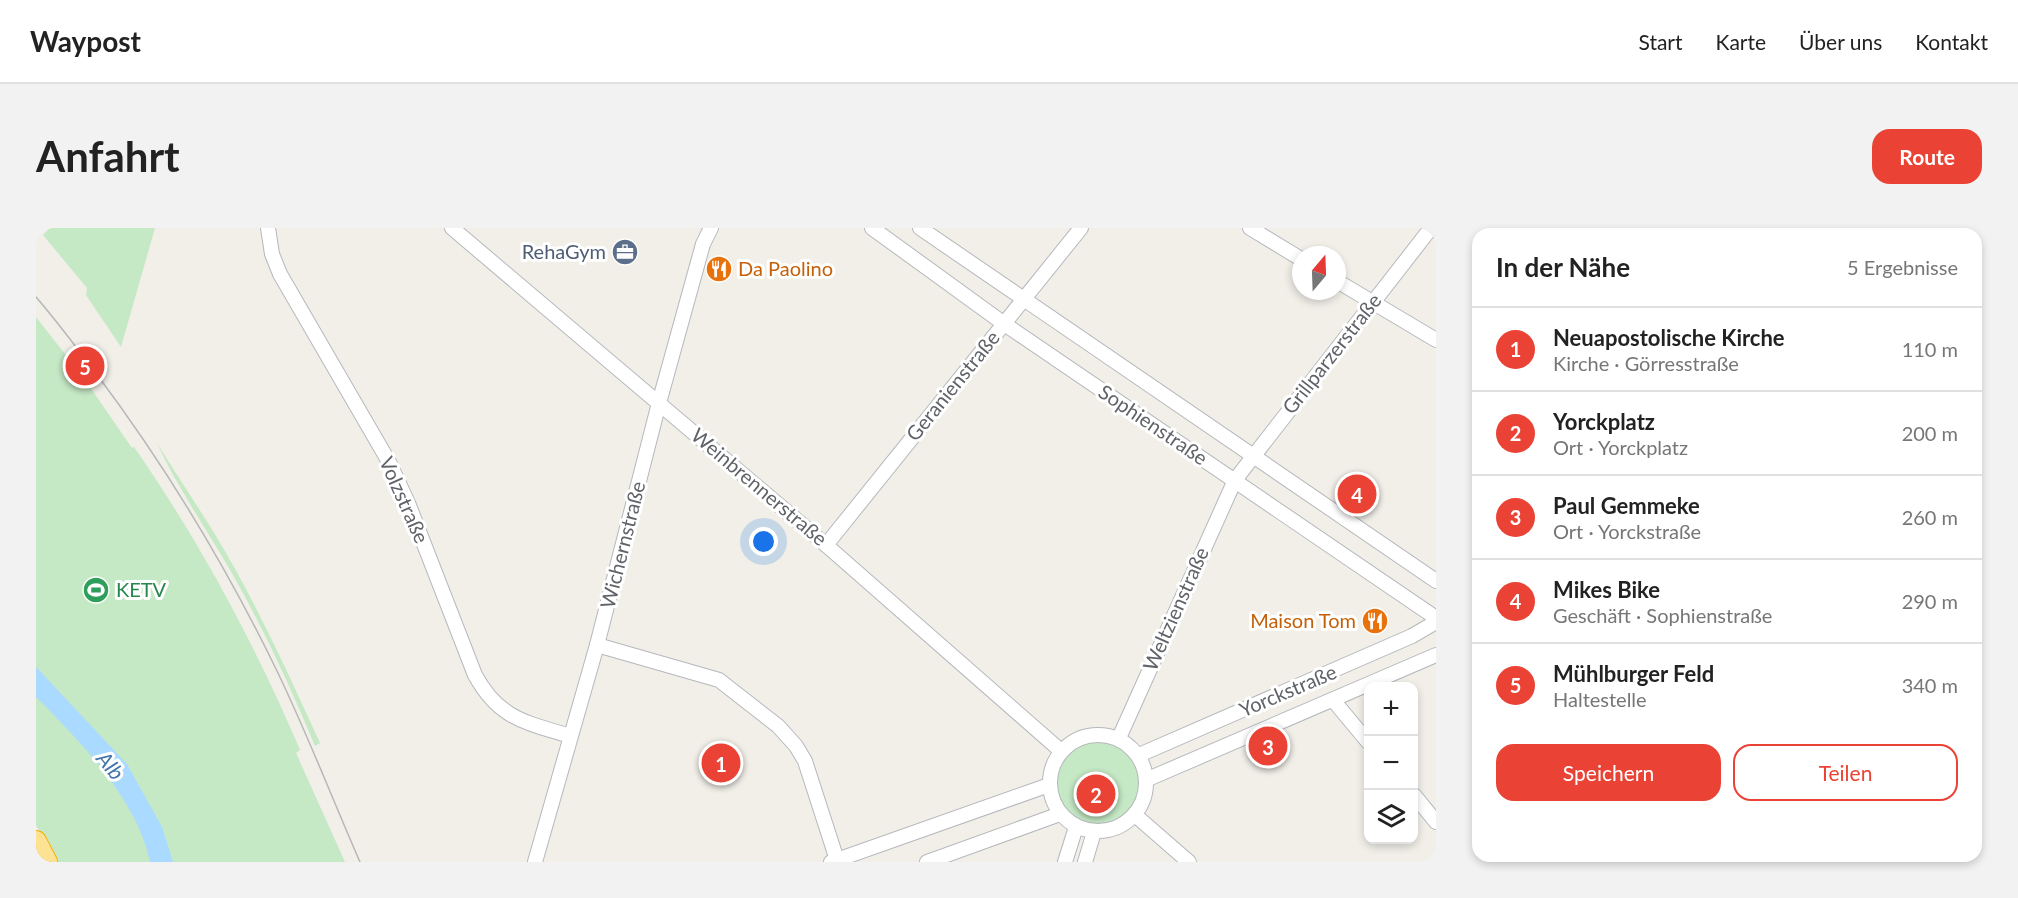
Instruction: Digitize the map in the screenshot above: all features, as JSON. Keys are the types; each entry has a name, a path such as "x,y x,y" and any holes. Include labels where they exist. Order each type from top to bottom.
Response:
{"highway":[{"path":"36,841 46,862"}],"street":[{"name":"Volzstraße","path":"268,228 272,254 280,274 388,462 408,503 475,675 485,694 498,707 514,717 570,736"},
{"name":"Weinbrennerstraße","path":"452,228 826,544 1061,751"},
{"name":"Wichernstraße","path":"535,862 597,645 659,403 703,244 711,228"},
{"name":"Sophienstraße","path":"872,228 1003,323 1436,620"},
{"name":"Sophienstraße","path":"920,228 1436,581"},
{"name":"Geranienstraße","path":"826,544 1081,228"},
{"path":"1250,228 1292,254"},
{"name":"Grillparzerstraße","path":"1234,480 1431,228"},
{"path":"1346,286 1436,340"},
{"name":"Weltzienstraße","path":"1119,738 1234,480"},
{"name":"Yorckstraße","path":"1139,755 1402,641 1436,620"},
{"path":"597,645 719,680 778,726 796,746 805,761 834,861 1049,785"},
{"name":"Yorckstraße","path":"1148,779 1436,655"},
{"path":"1334,700 1364,737"},
{"path":"1098,734 1119,738 1139,755 1148,779 1144,799 1135,815 1110,831 1094,832 1076,827 1060,814 1052,801 1049,785 1052,768 1061,751 1078,739 1098,734"},
{"path":"1418,801 1436,822"},
{"path":"927,862 1060,814"},
{"path":"1135,815 1189,862"},
{"path":"1065,862 1076,827"},
{"path":"1085,862 1094,832"}],"green space":[{"path":"50,228 155,228 121,347 86,295 87,288 43,235"},
{"path":"36,317 83,377 132,448 134,447 225,594 283,710 300,750 296,753 345,862 54,862 36,825"},
{"path":"157,443 231,561 258,612 320,743 315,746 256,617 174,477"},
{"path":"1098,742 1114,745 1127,754 1136,767 1139,783 1136,799 1127,812 1114,821 1098,824 1082,821 1069,812 1060,799 1057,783 1060,767 1069,754 1082,745"}],"water":[{"name":"Alb","path":"36,667 127,764 162,827 173,862 150,862 133,816 105,772 71,732 36,697"}],"tram line":[{"path":"36,297 146,443 193,517 237,593 288,694 360,862"}],"place":[{"name":"RehaGym","path":"625,252"},
{"name":"Da Paolino","path":"719,269"},
{"name":"Mühlburger Feld","path":"85,366"},
{"name":"Mikes Bike","path":"1357,494"},
{"name":"KETV","path":"96,590"},
{"name":"Maison Tom","path":"1375,621"},
{"name":"Paul Gemmeke","path":"1268,746"},
{"name":"Neuapostolische Kirche","path":"721,763"},
{"name":"Yorckplatz","path":"1096,794"}]}
